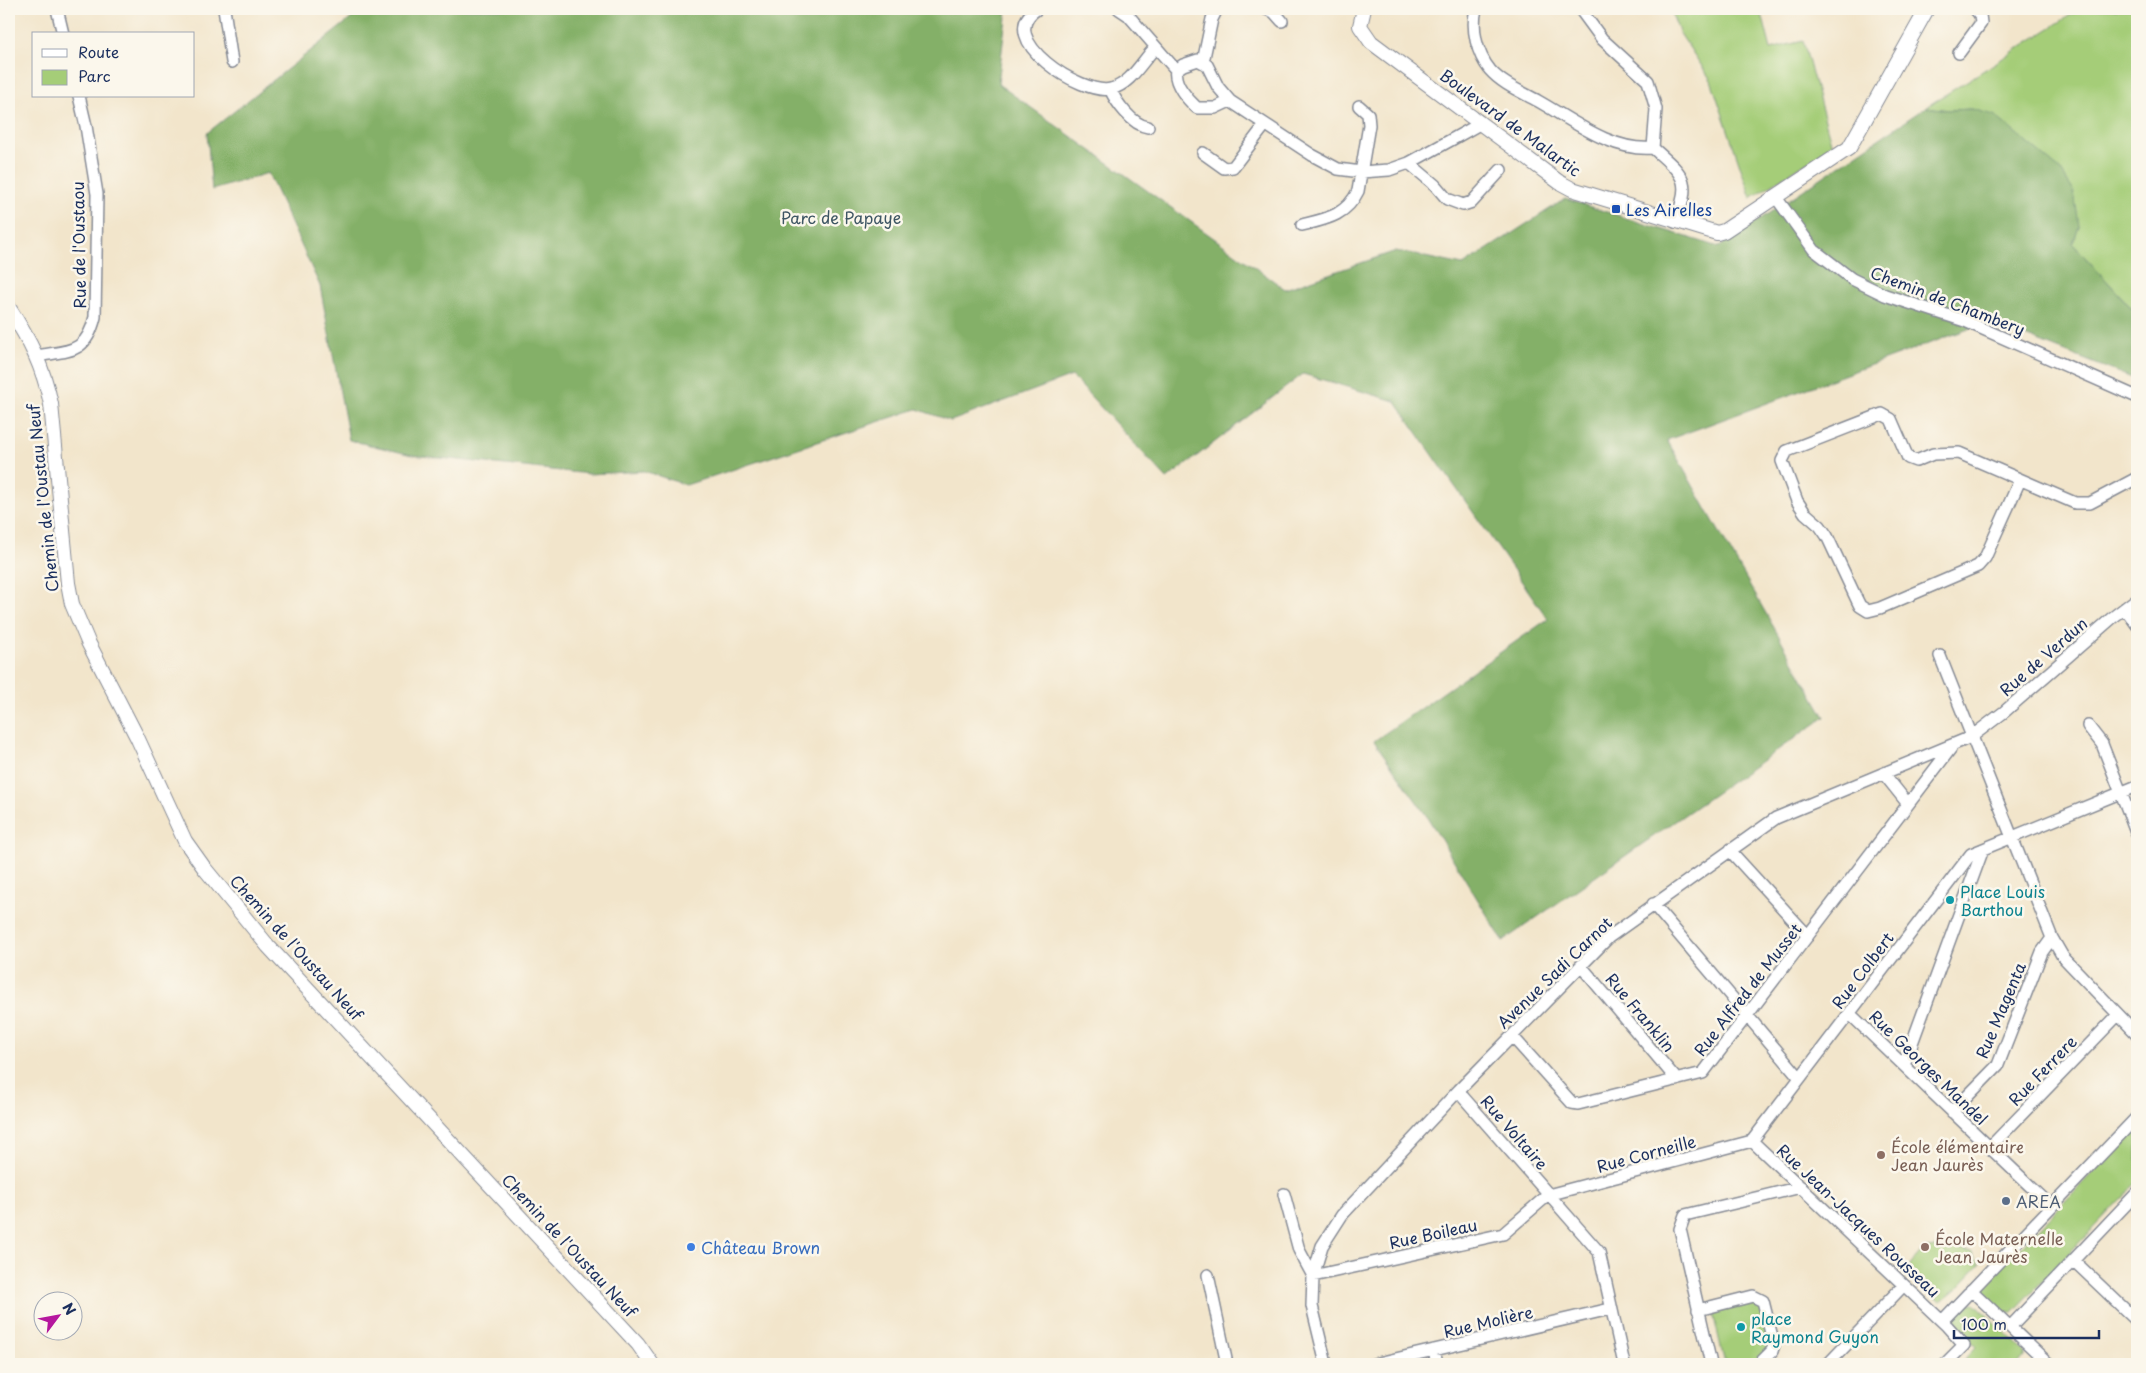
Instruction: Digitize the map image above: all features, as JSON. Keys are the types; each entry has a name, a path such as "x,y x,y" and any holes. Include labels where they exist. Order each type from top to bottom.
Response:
{"street":[{"path":"57,9 63,32"},
{"path":"224,9 232,62"},
{"path":"1037,9 1028,17 1024,30 1025,38 1034,51 1046,62 1083,84 1110,89 1118,86 1133,74 1155,48"},
{"path":"1203,62 1212,19 1217,9"},
{"path":"1266,9 1274,12 1282,21"},
{"name":"Boulevard de Malartic","path":"1364,9 1360,26 1371,42 1559,182 1572,189 1675,222 1717,233 1724,231 1849,148 1927,9"},
{"path":"1476,9 1473,18 1480,52 1496,75 1577,125 1601,137 1644,148 1653,148 1678,170 1683,182 1683,199 1675,222"},
{"path":"1580,9 1602,38 1648,81 1656,109 1653,148"},
{"path":"1959,53 1981,23 1980,15 1975,9"},
{"path":"1127,11 1155,48 1176,70 1176,78 1182,90 1197,108 1215,108 1230,101"},
{"path":"1176,70 1183,65 1198,60 1203,62 1207,65 1218,87 1230,101 1312,155 1338,169 1361,172 1389,170 1409,163 1476,126 1479,121"},
{"path":"1110,89 1114,97 1136,122 1141,126 1148,127"},
{"name":"Rue de l'Oustaou","path":"37,356 71,350 83,344 90,336 95,317 97,194 79,98"},
{"path":"1302,225 1334,218 1354,200 1358,192 1370,125 1368,114 1359,106"},
{"path":"1202,153 1224,168 1233,168 1266,125"},
{"path":"1409,163 1435,185 1447,199 1463,205 1472,202 1501,170"},
{"name":"Chemin de Chambery","path":"1775,196 1814,250 1852,279 1885,295 1965,320 2137,397"},
{"name":"Chemin de l'Oustau Neuf","path":"9,308 37,356 46,381 51,404 61,525 72,604 88,642 137,737 185,841 205,869 268,946 638,1344 652,1364"},
{"path":"2020,480 1985,558 1978,566 1880,608 1868,610 1860,606 1827,536 1800,507 1782,461 1787,451 1882,414 1891,419 1908,458 1912,460 1933,454 1959,453 2070,502 2079,504 2090,503 2137,478"},
{"name":"Rue de Verdun","path":"1971,737 2004,712 2137,599"},
{"path":"2125,608 2137,624"},
{"path":"1940,656 2052,938 2063,957 2137,1034"},
{"path":"2088,726 2102,744 2137,834"},
{"name":"Avenue Sadi Carnot","path":"1326,1364 1312,1306 1313,1276 1322,1246 1342,1215 1459,1090 1609,937 1776,818 1971,737"},
{"name":"Rue Alfred de Musset","path":"1512,1036 1572,1103 1578,1104 1703,1073 1952,746"},
{"path":"1884,774 1908,804"},
{"name":"Rue Colbert","path":"1752,1141 1971,854 2137,786"},
{"path":"1732,849 1734,855 1808,936"},
{"path":"1904,1065 1983,849"},
{"path":"1653,904 1800,1078"},
{"name":"Rue Magenta","path":"1952,1112 1998,1066 2042,952 2052,938"},
{"name":"Rue Franklin","path":"1580,966 1677,1080"},
{"name":"Rue Georges Mandel","path":"1850,1014 2051,1206"},
{"name":"Rue Ferrere","path":"1990,1147 2118,1015"},
{"name":"Rue Voltaire","path":"1459,1090 1599,1252 1610,1309 1624,1364"},
{"path":"1942,1321 2137,1116"},
{"name":"Rue Jean-Jacques Rousseau","path":"1752,1141 1964,1344 1945,1364"},
{"name":"Rue Corneille","path":"1548,1195 1752,1141"},
{"path":"1711,1364 1680,1229 1685,1216 1801,1187"},
{"path":"1284,1194 1299,1250 1313,1276"},
{"path":"2010,1327 2137,1194"},
{"name":"Rue Boileau","path":"1313,1276 1503,1234 1548,1195"},
{"path":"2074,1261 2137,1321"},
{"path":"1208,1275 1227,1364"},
{"path":"1828,1364 1903,1286"},
{"path":"1971,1290 2049,1364"},
{"path":"1698,1310 1753,1296 1763,1300 1774,1345 1772,1351 1759,1364"},
{"name":"Rue Molière","path":"1374,1364 1610,1309"},
{"path":"1434,1350 1437,1364"},
{"path":"2030,1364 2039,1355"}],"green space":[{"name":"Parc de Papaye","path":"363,9 1007,9 998,84 1285,289 1396,251 1463,265 1565,199 1719,247 1926,107 1949,110 1972,109 1994,115 2060,170 2074,192 2079,226 2073,244 2137,314 2137,380 1974,316 1974,327 1667,440 1825,717 1503,941 1426,815 1374,741 1548,619 1395,401 1303,374 1167,479 1072,376 951,421 917,409 686,485 644,471 589,474 412,455 349,440 320,286 268,173 212,190 207,133"},
{"path":"1670,9 1782,9 1762,14 1771,49 1803,41 1832,146 1751,198 1711,80 1679,32"},
{"path":"2080,9 2137,9 2137,314 2073,244 2079,226 1972,109 1949,110 1926,107"},
{"path":"2137,1126 2137,1182 2013,1312 2004,1312 1985,1294 1984,1286"},
{"path":"1952,1246 1971,1252 1980,1264 1957,1288 1940,1302 1906,1270 1925,1248"},
{"name":"place Raymond Guyon","path":"1758,1299 1771,1345 1756,1364 1725,1364 1712,1309"},
{"path":"1974,1303 2025,1352 2025,1357 2019,1364 1960,1364 1976,1347 1954,1325 1953,1318 1967,1304"}],"place":[{"name":"Les Airelles","path":"1616,209"},
{"name":"Place Louis Barthou","path":"1950,900"},
{"name":"École élémentaire Jean Jaurès","path":"1881,1155"},
{"name":"AREA","path":"2006,1201"},
{"name":"Château Brown","path":"691,1247"},
{"name":"École Maternelle Jean Jaurès","path":"1925,1247"},
{"name":"place Raymond Guyon","path":"1741,1327"}]}
